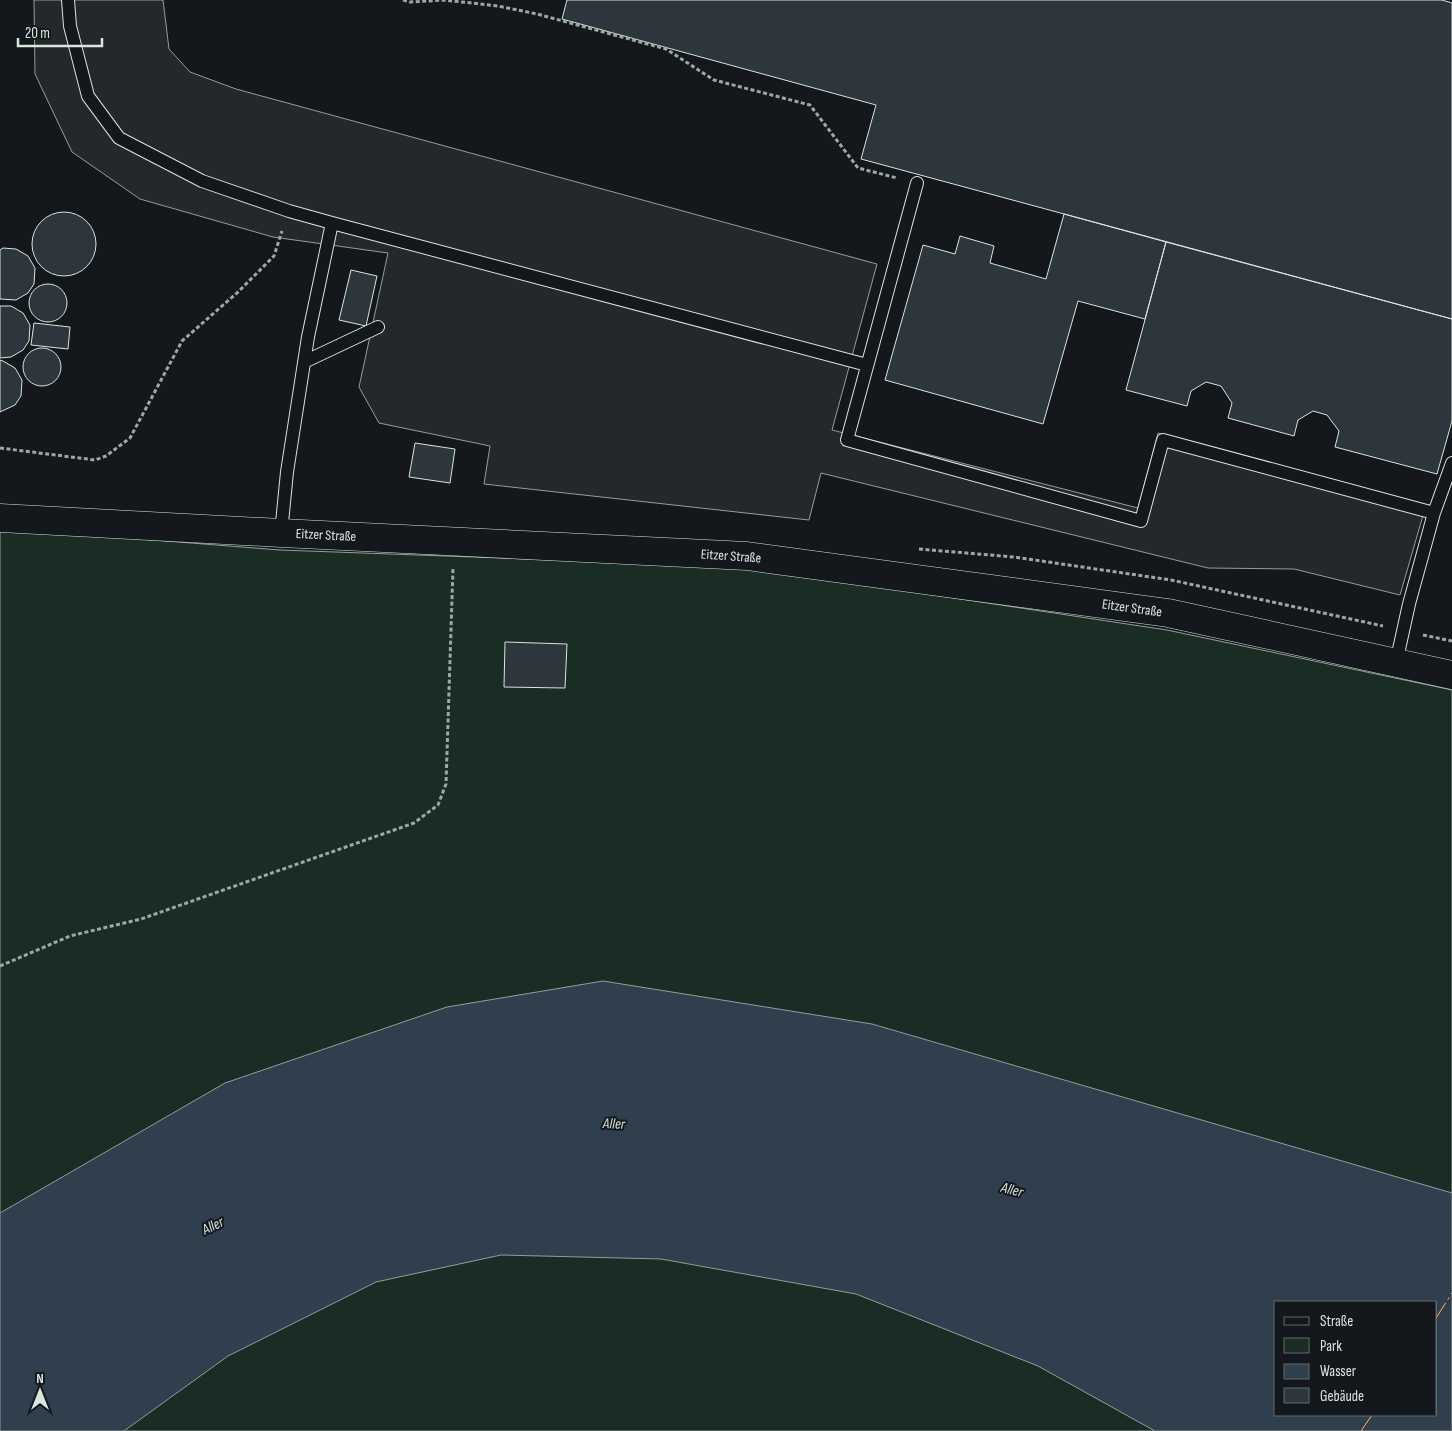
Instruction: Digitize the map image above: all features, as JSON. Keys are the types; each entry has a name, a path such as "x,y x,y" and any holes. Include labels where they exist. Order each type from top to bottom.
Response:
{"main road":[{"name":"Eitzer Straße","path":"0,518 747,556 1168,613 1452,675"}],"lane":[{"path":"68,0 70,26 88,96 119,138 202,181 289,211 332,223 867,365"},
{"path":"917,183 847,440 1141,521 1163,440 1434,513"},
{"path":"281,533 287,472 304,362 332,223"},
{"path":"304,362 378,327"},
{"path":"1396,663 1409,604 1434,513 1452,463"}],"path":[{"path":"403,0 410,2 444,0 498,6 537,14 666,49 714,80 810,104 858,168 917,183"},
{"path":"0,448 95,460 106,456 130,438 182,341 238,292 274,256 289,211"},
{"path":"0,966 70,936 141,919 414,823 438,805 446,784 454,542"}],"green space":[{"path":"0,528 280,550 748,567 1167,630 1452,690 1452,1431 0,1431"}],"shaded area":[{"path":"34,0 163,0 169,49 190,72 236,89 877,264 832,430 1138,508 1158,433 1426,505 1400,595 1294,569 1208,568 821,473 809,520 484,484 490,446 379,423 359,387 388,253 273,237 140,199 72,152 35,74"}],"water":[{"name":"Aller","path":"603,981 872,1024 1452,1193 1452,1431 1155,1431 1038,1366 856,1294 661,1259 501,1255 376,1282 228,1356 124,1431 0,1431 0,1213 225,1083 447,1007"}],"building":[{"path":"567,0 1442,0 1452,3 1452,319 861,159 876,105 562,19"},
{"path":"64,212 82,218 90,226 96,244 90,262 82,270 64,276 46,270 38,262 32,244 38,226 46,218"},
{"path":"1064,214 1166,242 1145,319 1078,301 1043,424 885,380 923,245 955,254 960,236 994,246 990,263 1046,279"},
{"path":"1166,242 1452,319 1452,421 1437,474 1335,447 1339,431 1327,415 1313,411 1298,420 1294,436 1228,418 1232,403 1221,386 1206,382 1191,391 1187,406 1126,390"},
{"path":"3,248 16,249 28,256 35,268 34,284 28,293 16,300 0,299 0,250"},
{"path":"351,270 377,276 366,326 339,320"},
{"path":"48,284 61,290 67,303 61,316 48,322 35,316 29,303 35,290"},
{"path":"0,306 11,306 23,313 30,325 29,341 23,350 11,357 0,358"},
{"path":"34,323 70,327 68,349 31,345"},
{"path":"42,348 55,354 61,367 55,380 42,386 29,380 23,367 29,354"},
{"path":"0,360 15,368 22,380 21,396 15,405 0,412"},
{"path":"415,443 455,449 450,483 409,477"},
{"path":"505,642 567,644 565,688 504,687"}],"power":[{"path":"1437,1316 1452,1293"},
{"path":"1361,1431 1371,1416"}]}
